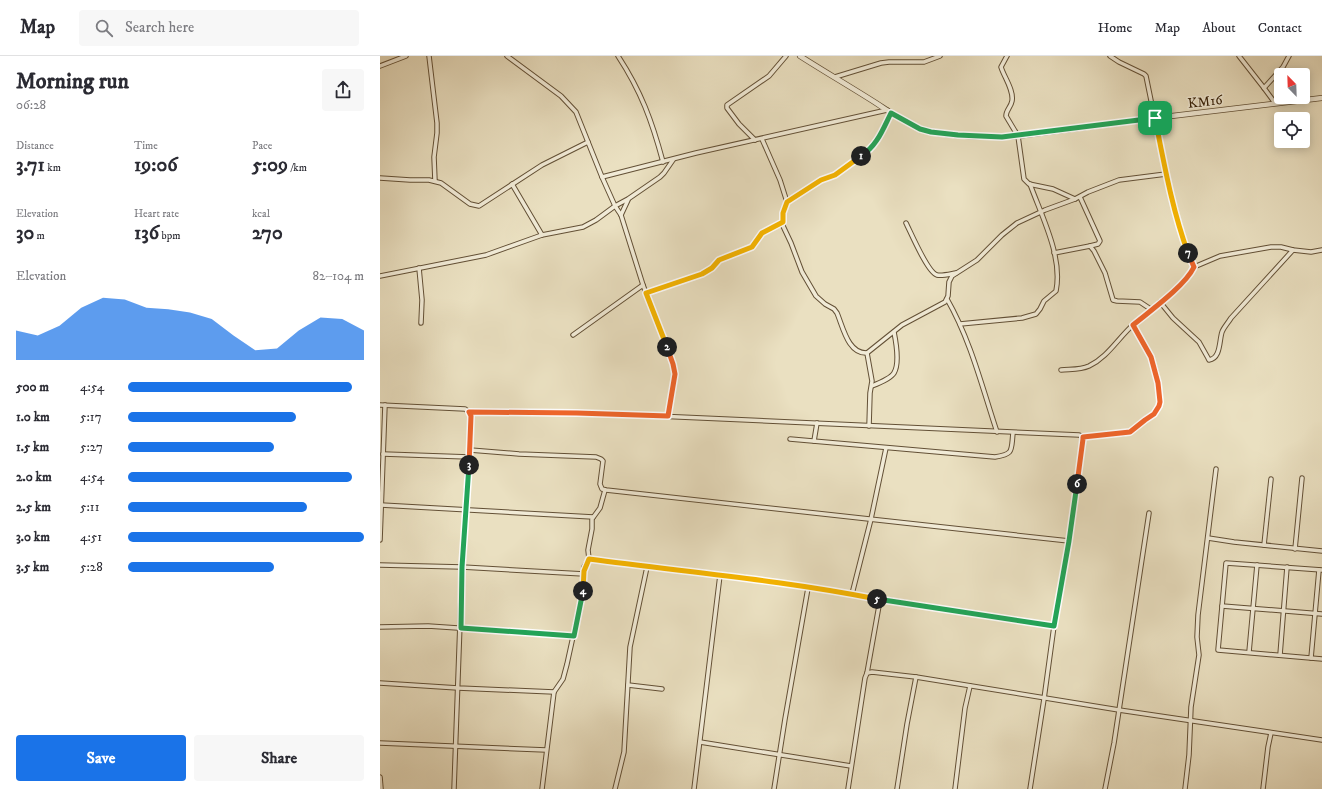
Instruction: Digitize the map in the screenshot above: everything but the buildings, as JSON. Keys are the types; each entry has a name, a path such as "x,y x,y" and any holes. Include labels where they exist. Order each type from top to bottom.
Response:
{"street":[{"path":"380,66 406,56"},
{"path":"429,56 437,123 434,157 435,181"},
{"path":"507,56 561,96 579,116 602,178 615,206 622,215 643,285 674,369 668,416"},
{"path":"618,56 631,75 640,93 654,128 663,162"},
{"path":"755,140 735,119 727,108 727,105 769,76 786,56"},
{"name":"KM16","path":"800,56 891,113 920,129 931,132 958,135 1002,137 1018,136 1274,103"},
{"path":"835,77 881,63 924,62 940,56"},
{"path":"1007,56 1001,67 1012,98 1006,116 1018,136 1024,179 1030,184 1053,189 1075,199"},
{"path":"1110,56 1145,75 1166,174 1183,239 1194,267"},
{"path":"1239,56 1274,102"},
{"path":"1264,88 1283,67 1289,56"},
{"name":"KM16","path":"1310,99 1322,98"},
{"path":"602,178 755,140 887,110"},
{"path":"891,113 874,144 867,153 835,175 821,180 787,202 783,213 783,222 795,252 798,264 816,296 825,304 834,309 850,343 860,352 867,353 902,325 940,305 947,299 949,294 949,282 952,276 977,260 1013,226 1040,212 1119,180 1166,174"},
{"path":"762,139 780,180 787,202"},
{"path":"380,178 435,181 445,184 458,196 476,206 481,206 512,184 552,159 588,142"},
{"path":"380,276 486,254 542,235 583,227 596,220 663,175 673,160"},
{"path":"512,184 542,235"},
{"path":"960,324 1022,318 1036,314 1044,301 1056,291 1057,267 1051,240 1030,184"},
{"path":"1054,253 1098,244 1100,241 1080,197"},
{"path":"622,215 628,199"},
{"path":"646,293 702,274 712,268 719,260 752,247 762,233 783,222"},
{"path":"906,223 926,264 934,274 957,273"},
{"path":"1090,246 1105,273 1113,300 1140,302 1152,310"},
{"path":"1061,370 1083,368 1094,363 1110,351 1133,325 1182,283 1194,267 1231,253 1271,247 1311,252 1322,250"},
{"path":"1160,302 1173,318 1199,342 1210,360 1216,357 1223,331 1231,318 1293,250"},
{"path":"419,268 422,300 421,323"},
{"path":"573,335 643,285"},
{"path":"947,299 960,324 983,385 997,432"},
{"path":"380,405 465,409 469,412 668,416 1083,437 1130,432 1154,414 1159,406 1158,383 1151,357 1133,325"},
{"path":"872,386 894,373 897,356 894,332"},
{"path":"867,353 872,376 869,426"},
{"path":"380,540 385,405"},
{"path":"454,789 462,567 470,450 471,416 469,412"},
{"path":"814,441 817,423"},
{"path":"790,439 995,457 1007,455 1010,452 1014,433"},
{"path":"1030,789 1054,626 1069,541 1083,437"},
{"path":"852,594 871,519 886,448"},
{"path":"470,450 519,454 596,457 603,461 600,484 602,489 605,490 1069,541"},
{"path":"383,454 469,457"},
{"path":"1185,789 1189,755 1191,707 1199,655 1197,637 1204,558 1208,538 1216,469"},
{"path":"1295,549 1302,478"},
{"path":"1264,545 1271,480"},
{"path":"542,789 554,692 563,679 574,636 583,591 584,568 589,559 588,550 592,521 593,517 600,508 605,490"},
{"path":"381,505 593,517"},
{"path":"1105,789 1119,710 1149,513"},
{"path":"1208,538 1322,551"},
{"path":"589,559 720,575 852,594 880,600 1054,626"},
{"path":"1312,658 1320,570 1226,563 1218,650 1322,659"},
{"path":"380,565 462,567 584,574"},
{"path":"1249,652 1257,565"},
{"path":"615,789 624,752 630,647 647,567"},
{"path":"1280,655 1287,567"},
{"path":"694,789 720,575"},
{"path":"774,789 808,588"},
{"path":"848,789 864,678 867,673 880,600"},
{"path":"1222,606 1322,614"},
{"path":"380,627 428,626 574,636"},
{"path":"867,673 872,672 916,677 1044,699 1322,740"},
{"path":"897,789 916,677"},
{"path":"380,683 554,692"},
{"path":"628,685 662,688"},
{"path":"955,789 965,708 970,686"},
{"path":"1263,789 1266,758 1271,733"},
{"path":"700,742 851,766"},
{"path":"380,743 546,750"},
{"path":"380,777 381,789"}],"route":[{"path":"891,113 920,129 931,132 1002,137 1155,118 1166,174 1183,239 1194,267 1182,283 1133,325 1154,365 1160,402 1157,410 1154,414 1130,432 1083,437 1069,541 1054,626 880,600 852,594 748,578 589,559 584,568 584,585 574,636 461,628 462,567 470,450 471,413 469,412 668,416 675,374 673,364 646,293 702,274 712,268 719,260 752,247 762,233 783,222 783,213 787,202 821,180 835,175 867,153 879,137 891,113"}]}
